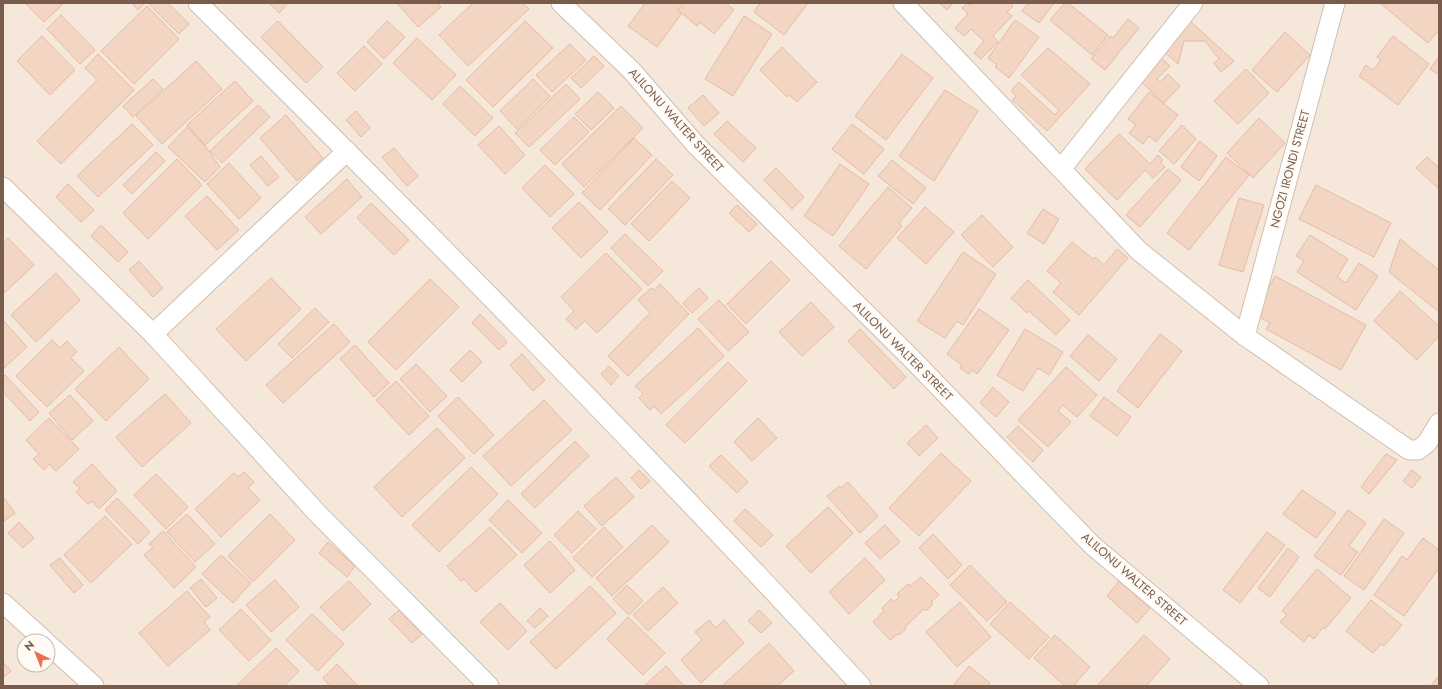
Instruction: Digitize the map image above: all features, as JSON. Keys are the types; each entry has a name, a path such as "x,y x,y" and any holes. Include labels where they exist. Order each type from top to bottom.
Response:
{"street":[{"path":"198,3 347,151 629,439 761,577 861,686"},
{"name":"ALILONU WALTER STREET","path":"561,3 631,70 696,145 910,357 1092,545 1259,686"},
{"path":"903,3 1140,251 1245,336 1409,450 1418,450 1427,443 1439,423"},
{"path":"1061,169 1193,3"},
{"name":"NGOZI IRONDI STREET","path":"1245,336 1335,3"},
{"path":"153,334 347,151"},
{"path":"3,187 153,334 319,515 489,686"},
{"path":"3,603 36,633"},
{"path":"56,651 94,686"}],"shaded area":[{"path":"3,3 1439,3 1439,686 3,686"}],"building":[{"path":"25,3 64,3 44,22"},
{"path":"132,3 145,3 138,10"},
{"path":"148,3 168,3 189,24 179,34"},
{"path":"269,3 288,3 279,13"},
{"path":"397,3 438,3 441,7 418,27"},
{"path":"473,3 523,3 529,9 468,66 439,35"},
{"path":"645,3 684,3 687,6 657,47 628,26"},
{"path":"684,3 726,3 734,10 714,34 700,22 697,26 678,10"},
{"path":"760,3 808,3 784,35 754,12"},
{"path":"939,3 953,3 947,10"},
{"path":"967,3 971,5 973,3 1010,3 1013,6 1007,12 1012,16 993,36 998,42 981,59 974,53 984,41 971,29 964,36 955,28 968,14 962,8"},
{"path":"1028,3 1054,3 1039,23 1022,11"},
{"path":"1065,3 1068,3 1108,35 1092,55 1050,20"},
{"path":"1380,3 1439,3 1439,30 1428,43"},
{"path":"147,6 179,39 134,84 101,51"},
{"path":"61,15 95,50 80,64 47,29"},
{"path":"744,16 772,34 733,96 705,79"},
{"path":"1128,19 1139,28 1105,70 1091,59 1110,36 1113,38"},
{"path":"1015,20 1039,37 1009,78 995,67 997,65 988,58"},
{"path":"1189,20 1234,61 1221,72 1214,63 1219,59 1205,41 1184,41 1178,64 1162,50"},
{"path":"278,21 323,67 306,83 261,37"},
{"path":"387,21 405,37 384,59 367,42"},
{"path":"525,21 553,48 493,107 466,80"},
{"path":"1285,32 1310,55 1277,92 1252,70"},
{"path":"42,36 75,70 50,95 17,61"},
{"path":"1393,36 1429,64 1398,105 1359,76 1366,65 1373,70 1381,60 1377,57"},
{"path":"417,38 456,75 432,100 393,63"},
{"path":"570,44 586,60 552,92 536,75"},
{"path":"364,46 382,64 355,91 337,73"},
{"path":"782,47 817,82 797,102 789,95 787,97 760,70"},
{"path":"1048,48 1090,84 1047,131 1012,100 1016,96 1011,91 1019,82 1055,115 1059,110 1021,75"},
{"path":"98,54 134,90 61,164 37,141 97,80 85,68"},
{"path":"902,54 933,78 886,140 855,116"},
{"path":"594,56 604,66 581,88 571,78"},
{"path":"1160,57 1170,66 1157,79 1160,82 1168,74 1180,86 1164,103 1139,80"},
{"path":"1439,57 1439,75 1430,69"},
{"path":"196,61 222,89 162,144 136,116"},
{"path":"1246,69 1269,93 1238,124 1214,101"},
{"path":"153,79 163,89 133,117 123,106"},
{"path":"533,79 550,96 517,129 500,111"},
{"path":"235,81 253,101 205,145 187,125"},
{"path":"566,84 580,99 529,147 515,133"},
{"path":"460,86 493,118 475,136 443,104"},
{"path":"945,90 978,111 934,181 899,156"},
{"path":"598,92 614,108 591,130 575,114"},
{"path":"1149,92 1178,115 1156,142 1149,136 1143,144 1129,133 1136,125 1128,119"},
{"path":"703,95 719,113 704,126 688,108"},
{"path":"258,105 270,117 222,163 210,151"},
{"path":"621,106 643,128 584,187 562,164"},
{"path":"356,111 370,128 361,137 346,120"},
{"path":"286,115 323,158 297,181 260,138"},
{"path":"574,117 589,132 555,165 540,150"},
{"path":"1259,118 1285,143 1253,178 1227,153"},
{"path":"727,121 756,148 743,162 714,134"},
{"path":"132,124 153,145 98,197 77,176"},
{"path":"852,124 884,149 864,174 832,149"},
{"path":"1182,125 1196,139 1174,164 1159,151"},
{"path":"499,126 525,155 505,174 478,145"},
{"path":"187,127 206,147 220,167 205,182 168,147"},
{"path":"1119,134 1150,164 1158,155 1163,160 1160,162 1165,167 1153,178 1145,170 1117,200 1085,169"},
{"path":"634,138 652,155 600,210 582,193"},
{"path":"1200,141 1217,156 1199,181 1181,167"},
{"path":"394,148 418,176 407,186 382,157"},
{"path":"156,152 165,161 132,194 123,185"},
{"path":"261,156 279,177 268,186 250,165"},
{"path":"1226,157 1249,175 1189,250 1167,233"},
{"path":"1427,157 1439,168 1439,189 1416,168"},
{"path":"177,159 202,185 148,239 123,213"},
{"path":"656,159 673,175 625,225 608,209"},
{"path":"892,160 926,188 913,204 878,176"},
{"path":"229,163 261,198 239,219 207,184"},
{"path":"840,164 869,184 833,236 804,216"},
{"path":"545,165 574,194 550,217 522,188"},
{"path":"776,168 804,197 792,209 764,180"},
{"path":"1168,169 1181,180 1140,227 1126,215"},
{"path":"347,179 362,197 321,234 305,217"},
{"path":"672,181 690,198 649,241 631,224"},
{"path":"68,184 94,210 81,222 56,197"},
{"path":"1316,185 1391,223 1374,257 1299,219"},
{"path":"888,187 912,208 899,223 902,226 866,269 839,246"},
{"path":"207,196 239,230 217,250 185,216"},
{"path":"1239,198 1264,205 1243,272 1219,265"},
{"path":"579,202 608,232 581,258 552,228"},
{"path":"371,203 409,240 394,255 357,218"},
{"path":"737,205 757,224 749,232 729,213"},
{"path":"925,207 954,232 926,264 897,238"},
{"path":"1043,209 1059,219 1044,244 1027,233"},
{"path":"982,215 1013,247 993,267 961,235"},
{"path":"101,225 128,252 118,262 91,236"},
{"path":"625,234 663,271 648,286 611,248"},
{"path":"1310,235 1348,259 1337,277 1346,283 1359,263 1378,276 1356,310 1297,272 1304,261 1296,256"},
{"path":"8,238 34,265 3,294 3,243"},
{"path":"1400,239 1439,270 1439,312 1389,272"},
{"path":"1072,242 1093,259 1095,257 1104,265 1117,249 1128,258 1079,315 1053,292 1061,283 1047,271"},
{"path":"963,252 996,274 963,325 957,321 945,338 917,321"},
{"path":"606,253 642,289 597,333 585,321 576,329 566,319 574,311 561,297"},
{"path":"139,261 163,288 153,297 129,270"},
{"path":"771,261 790,280 746,324 727,304"},
{"path":"56,273 80,300 36,342 11,315"},
{"path":"1275,276 1366,325 1341,370 1266,329 1270,323 1254,314"},
{"path":"271,278 301,309 246,361 216,329"},
{"path":"430,279 459,307 396,370 368,342"},
{"path":"1028,280 1070,320 1056,335 1029,311 1027,313 1011,298"},
{"path":"660,284 689,314 628,376 608,356 650,313 638,300 651,288 655,290"},
{"path":"699,288 708,298 692,313 683,303"},
{"path":"1400,291 1439,326 1439,336 1417,360 1374,321"},
{"path":"719,300 749,332 728,351 698,319"},
{"path":"811,302 834,327 802,356 779,332"},
{"path":"315,308 329,322 292,358 278,344"},
{"path":"979,309 1009,330 977,374 972,370 969,374 960,368 962,365 947,354"},
{"path":"480,314 507,342 499,350 472,323"},
{"path":"3,320 27,347 4,368 3,366"},
{"path":"334,324 350,342 283,403 266,385"},
{"path":"698,328 724,356 661,414 654,406 650,410 639,398 643,394 635,386"},
{"path":"860,329 906,377 894,389 848,341"},
{"path":"1025,329 1063,352 1049,375 1038,368 1023,391 997,375"},
{"path":"1160,334 1182,351 1138,408 1117,391"},
{"path":"1088,335 1117,359 1099,381 1070,356"},
{"path":"52,340 60,348 67,341 77,352 71,358 84,371 47,407 16,376"},
{"path":"355,345 389,383 374,397 340,359"},
{"path":"119,347 149,379 106,421 75,389"},
{"path":"470,350 482,362 462,382 450,370"},
{"path":"522,354 545,380 533,391 510,365"},
{"path":"728,362 747,381 685,443 666,425"},
{"path":"416,364 447,396 430,412 400,379"},
{"path":"609,366 619,376 611,385 601,374"},
{"path":"1066,367 1097,395 1077,417 1063,405 1058,411 1071,422 1048,447 1018,420"},
{"path":"5,375 39,412 30,421 3,392 3,377"},
{"path":"396,381 429,416 409,435 376,400"},
{"path":"993,387 1009,402 996,417 980,403"},
{"path":"165,394 191,423 142,467 116,437"},
{"path":"70,395 93,421 72,440 49,413"},
{"path":"458,397 494,435 474,454 438,416"},
{"path":"1104,397 1131,417 1117,436 1090,416"},
{"path":"544,400 572,430 511,486 483,456"},
{"path":"49,418 79,449 56,471 49,464 44,470 33,459 39,454 26,440"},
{"path":"758,418 777,438 752,461 734,442"},
{"path":"926,425 938,438 919,456 907,443"},
{"path":"1018,426 1043,450 1033,462 1007,437"},
{"path":"437,428 465,458 402,517 374,487"},
{"path":"575,441 589,456 535,508 521,494"},
{"path":"941,453 971,481 919,536 889,508"},
{"path":"1386,454 1397,460 1369,494 1361,487"},
{"path":"721,455 748,482 737,493 709,466"},
{"path":"92,464 117,491 99,509 92,501 88,504 76,492 80,488 73,482"},
{"path":"471,467 498,494 439,552 412,525"},
{"path":"639,470 650,481 641,489 631,478"},
{"path":"1412,470 1421,477 1412,488 1403,481"},
{"path":"244,472 254,482 248,488 260,500 221,537 195,509 234,473 238,477"},
{"path":"156,474 188,507 166,529 134,495"},
{"path":"616,477 634,497 602,526 584,506"},
{"path":"848,482 878,516 860,533 827,496 839,486 841,488"},
{"path":"1302,490 1336,513 1316,538 1283,514"},
{"path":"117,498 150,532 138,544 105,510"},
{"path":"5,499 15,513 3,522 3,502"},
{"path":"508,500 542,533 522,553 489,520"},
{"path":"828,507 853,533 811,573 786,546"},
{"path":"745,509 773,535 761,547 734,521"},
{"path":"1348,510 1366,523 1349,546 1358,552 1341,575 1314,556"},
{"path":"578,511 596,529 572,553 554,535"},
{"path":"187,514 215,544 195,562 167,532"},
{"path":"270,514 295,540 253,582 228,556"},
{"path":"105,516 132,544 91,583 64,555"},
{"path":"1384,519 1404,533 1364,590 1344,576"},
{"path":"19,522 34,538 23,548 8,533"},
{"path":"652,525 669,542 612,596 596,578"},
{"path":"885,525 900,542 880,559 865,543"},
{"path":"490,527 517,555 476,592 464,579 461,581 447,566"},
{"path":"604,527 623,547 592,577 573,558"},
{"path":"163,531 196,567 174,588 144,555 153,547 149,544"},
{"path":"1267,532 1285,545 1240,603 1223,590"},
{"path":"933,534 962,565 948,579 919,548"},
{"path":"1423,538 1439,550 1439,568 1404,616 1374,595 1402,556 1407,560"},
{"path":"550,541 575,570 550,593 524,565"},
{"path":"328,542 355,566 347,577 319,553"},
{"path":"1288,548 1299,557 1270,597 1258,588"},
{"path":"221,555 251,583 233,603 202,574"},
{"path":"60,558 83,585 74,593 50,565"},
{"path":"865,558 885,580 849,614 829,592"},
{"path":"970,565 1007,602 987,621 950,585"},
{"path":"1317,569 1351,598 1325,629 1323,627 1314,639 1309,635 1304,642 1280,622 1287,615 1282,611"},
{"path":"921,577 939,595 931,602 933,604 926,611 924,609 905,627 906,629 890,640 873,622 884,611 882,608 891,599 894,602 899,597 897,594 908,584 910,586"},
{"path":"201,579 217,598 206,607 190,588"},
{"path":"275,580 299,607 271,632 246,605"},
{"path":"349,581 371,604 343,631 320,607"},
{"path":"1119,581 1150,608 1137,623 1107,596"},
{"path":"627,585 643,601 629,615 613,599"},
{"path":"590,586 616,613 556,669 530,642"},
{"path":"663,587 678,603 648,631 633,615"},
{"path":"187,591 210,617 204,622 210,630 168,666 139,633"},
{"path":"1371,600 1402,625 1384,646 1381,644 1373,653 1346,631"},
{"path":"960,602 991,637 957,667 926,632"},
{"path":"1010,602 1049,637 1029,659 990,624"},
{"path":"500,603 527,631 508,650 480,622"},
{"path":"540,608 548,616 535,628 527,621"},
{"path":"241,609 271,640 249,661 219,630"},
{"path":"399,610 422,634 412,643 389,619"},
{"path":"759,610 772,623 761,633 748,621"},
{"path":"312,614 344,644 318,671 286,640"},
{"path":"628,617 665,653 643,675 607,639"},
{"path":"709,620 716,628 724,620 744,643 701,683 681,660 702,640 695,632"},
{"path":"1055,635 1090,667 1073,686 1065,686 1034,658"},
{"path":"1144,635 1170,659 1146,686 1097,686"},
{"path":"769,643 794,671 777,686 722,686"},
{"path":"276,648 299,671 284,686 236,686"},
{"path":"3,662 11,671 3,678"},
{"path":"337,664 358,686 330,686 323,678"},
{"path":"666,666 684,686 644,686"},
{"path":"969,666 990,683 988,686 953,686"},
{"path":"1439,675 1439,686 1431,686"}]}
